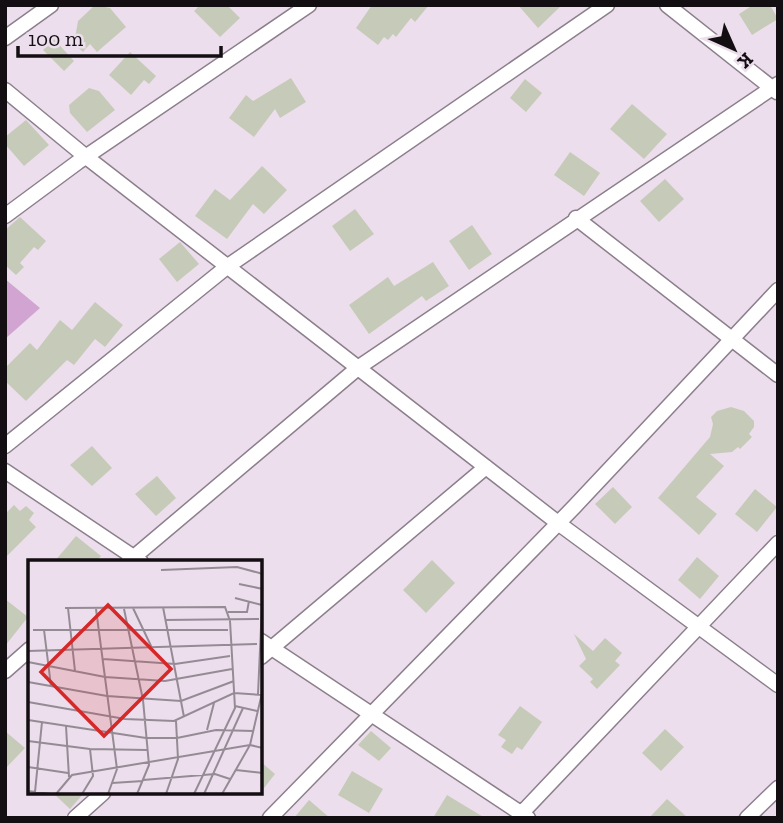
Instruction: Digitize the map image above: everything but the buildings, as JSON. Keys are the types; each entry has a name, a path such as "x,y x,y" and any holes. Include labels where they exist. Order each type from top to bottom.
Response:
{"street":[{"path":"5,38 51,5"},
{"path":"5,216 85,156 309,5"},
{"path":"5,446 228,266 607,5"},
{"path":"136,560 359,367 576,218 776,88 667,5"},
{"path":"5,90 85,156 558,523 778,685"},
{"path":"576,218 778,375"},
{"path":"270,818 558,523 778,290"},
{"path":"486,467 264,649 372,715 522,816 778,543"},
{"path":"5,471 134,560"},
{"path":"5,671 28,651"},
{"path":"747,818 778,788"},
{"path":"75,818 101,795"}],"shaded area":[{"path":"5,279 40,308 5,339"}]}
